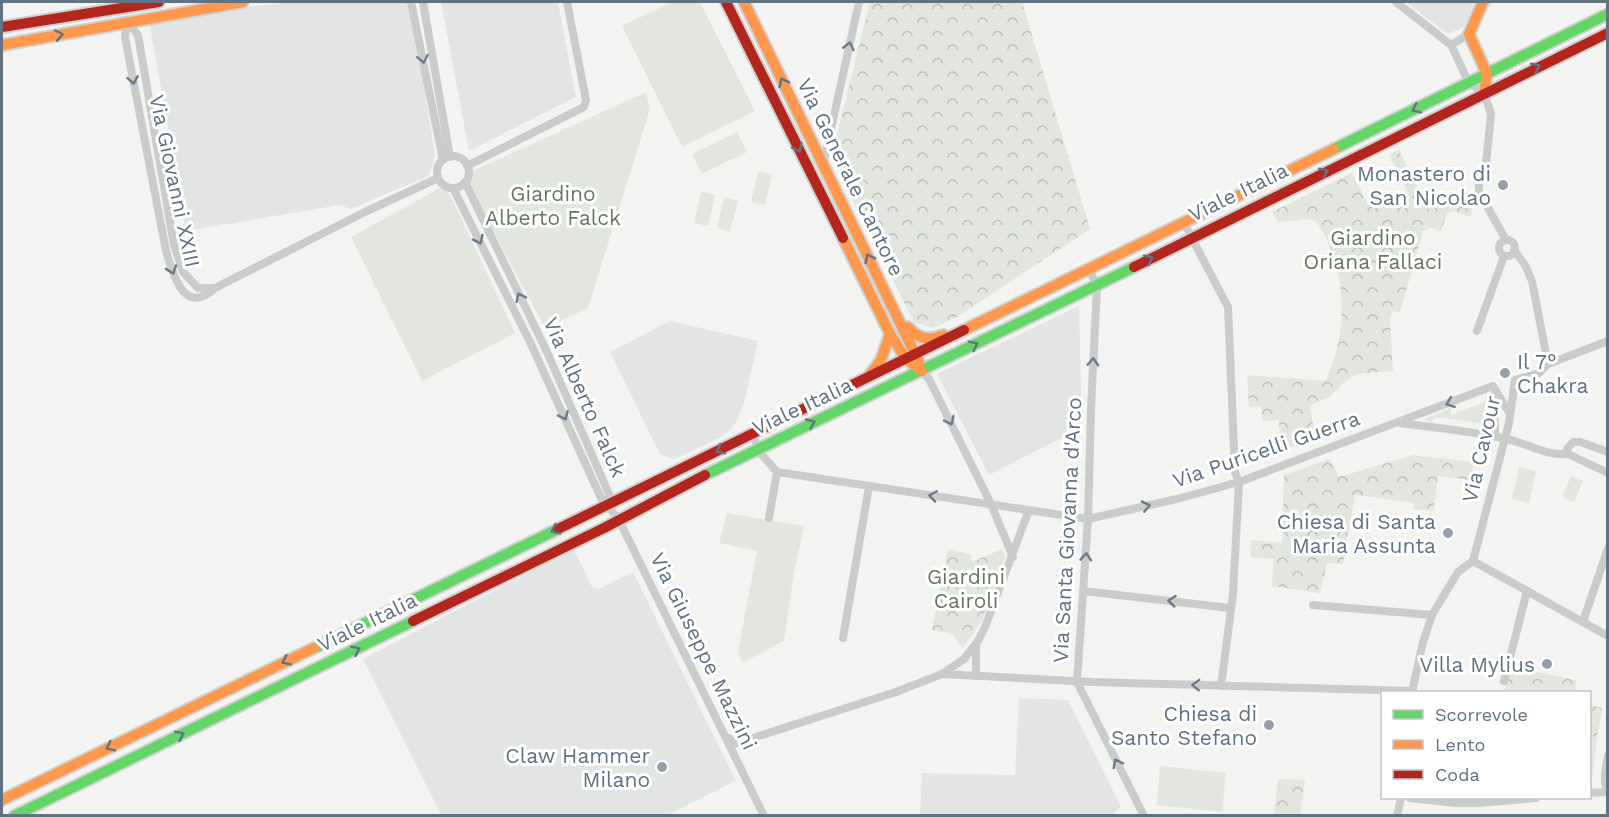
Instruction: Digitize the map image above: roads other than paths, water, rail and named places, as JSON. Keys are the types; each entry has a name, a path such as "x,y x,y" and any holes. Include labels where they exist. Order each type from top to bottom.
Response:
{"main road":[{"path":"2,27 159,2"},
{"path":"2,45 243,2"},
{"name":"Via Generale Cantore","path":"726,2 890,334 922,371"},
{"name":"Via Generale Cantore","path":"744,2 894,310 911,357"},
{"path":"1483,2 1469,34 1487,74 1484,93"},
{"name":"Via Giovanni XXIII","path":"125,7 127,22"},
{"name":"Viale Italia","path":"2,800 1608,14"},
{"name":"Viale Italia","path":"14,816 619,520 759,448 1097,286 1608,33"},
{"name":"Viale Italia","path":"894,310 915,336 931,340 975,319 989,318"},
{"path":"867,378 881,360 890,334"}],"street":[{"path":"411,2 446,158"},
{"path":"423,2 446,158 437,171 438,178 446,186 453,188 465,182 468,176 468,166"},
{"path":"468,166 584,107 586,100 567,2"},
{"path":"823,165 859,2"},
{"path":"1396,2 1451,45 1469,83 1484,93 1491,114 1486,164 1479,180 1480,195 1506,240 1513,243 1514,250 1525,265 1532,281 1548,364 1608,341"},
{"path":"127,22 138,34 174,245 183,272 192,284 198,288 215,288"},
{"name":"Via Giovanni XXIII","path":"127,22 125,37 166,251 176,282 182,292 198,297 207,295 215,288 366,211 438,178"},
{"path":"1451,45 1469,34"},
{"path":"446,158 458,158 468,166"},
{"name":"Via Alberto Falck","path":"465,182 547,352 609,494 608,504"},
{"name":"Via Alberto Falck","path":"453,188 528,337 601,498 608,504"},
{"path":"1184,223 1228,307 1234,462 1239,482 1233,594 1221,686"},
{"path":"1504,256 1499,248 1506,240"},
{"path":"1504,256 1511,254 1514,250"},
{"path":"1478,330 1504,256"},
{"name":"Via Santa Giovanna d'Arco","path":"1089,269 1097,286 1088,519 1077,682 1144,816"},
{"name":"Via Cavour","path":"1473,561 1505,438 1515,380 1539,373 1548,364"},
{"name":"Via Generale Cantore","path":"922,371 929,379 991,504 1013,557"},
{"name":"Via Puricelli Guerra","path":"777,472 1088,519 1239,482 1493,386 1496,391"},
{"path":"1496,391 1510,414"},
{"name":"Via Cavour","path":"1488,436 1495,432 1494,397 1496,391"},
{"path":"1425,413 1421,420 1426,427"},
{"path":"1399,423 1522,442 1549,454 1568,454 1608,473"},
{"path":"752,434 759,448 777,472 770,518"},
{"path":"1488,436 1501,453"},
{"path":"1568,454 1569,445 1580,441 1608,452"},
{"path":"843,638 869,486"},
{"name":"Via Giuseppe Mazzini","path":"608,504 619,520 764,816"},
{"path":"726,735 734,744 896,692 942,674 964,659 985,627 1029,510"},
{"path":"1583,622 1608,548"},
{"path":"1412,691 1423,642 1432,615 1458,572 1473,561 1608,636"},
{"path":"1083,591 1230,608"},
{"path":"1503,681 1527,591"},
{"path":"1313,605 1432,615"},
{"path":"975,645 976,676"},
{"path":"942,674 1077,682 1383,691"},
{"path":"1591,793 1608,792 1605,789 1605,775 1608,756"},
{"path":"1397,816 1401,799"},
{"path":"1422,799 1471,803 1523,799"}],"place":[{"name":"Monastero di San Nicolao","path":"1503,185"},
{"name":"Il 7° Chakra","path":"1505,373"},
{"name":"Chiesa di Santa Maria Assunta","path":"1448,533"},
{"name":"Villa Mylius","path":"1547,664"},
{"name":"Chiesa di Santo Stefano","path":"1269,725"},
{"name":"Claw Hammer Milano","path":"662,767"}],"park label":[{"name":"Giardino Alberto Falck","path":"553,205"},
{"name":"Giardino Oriana Fallaci","path":"1373,249"},
{"name":"Giardini Cairoli","path":"966,588"}]}
